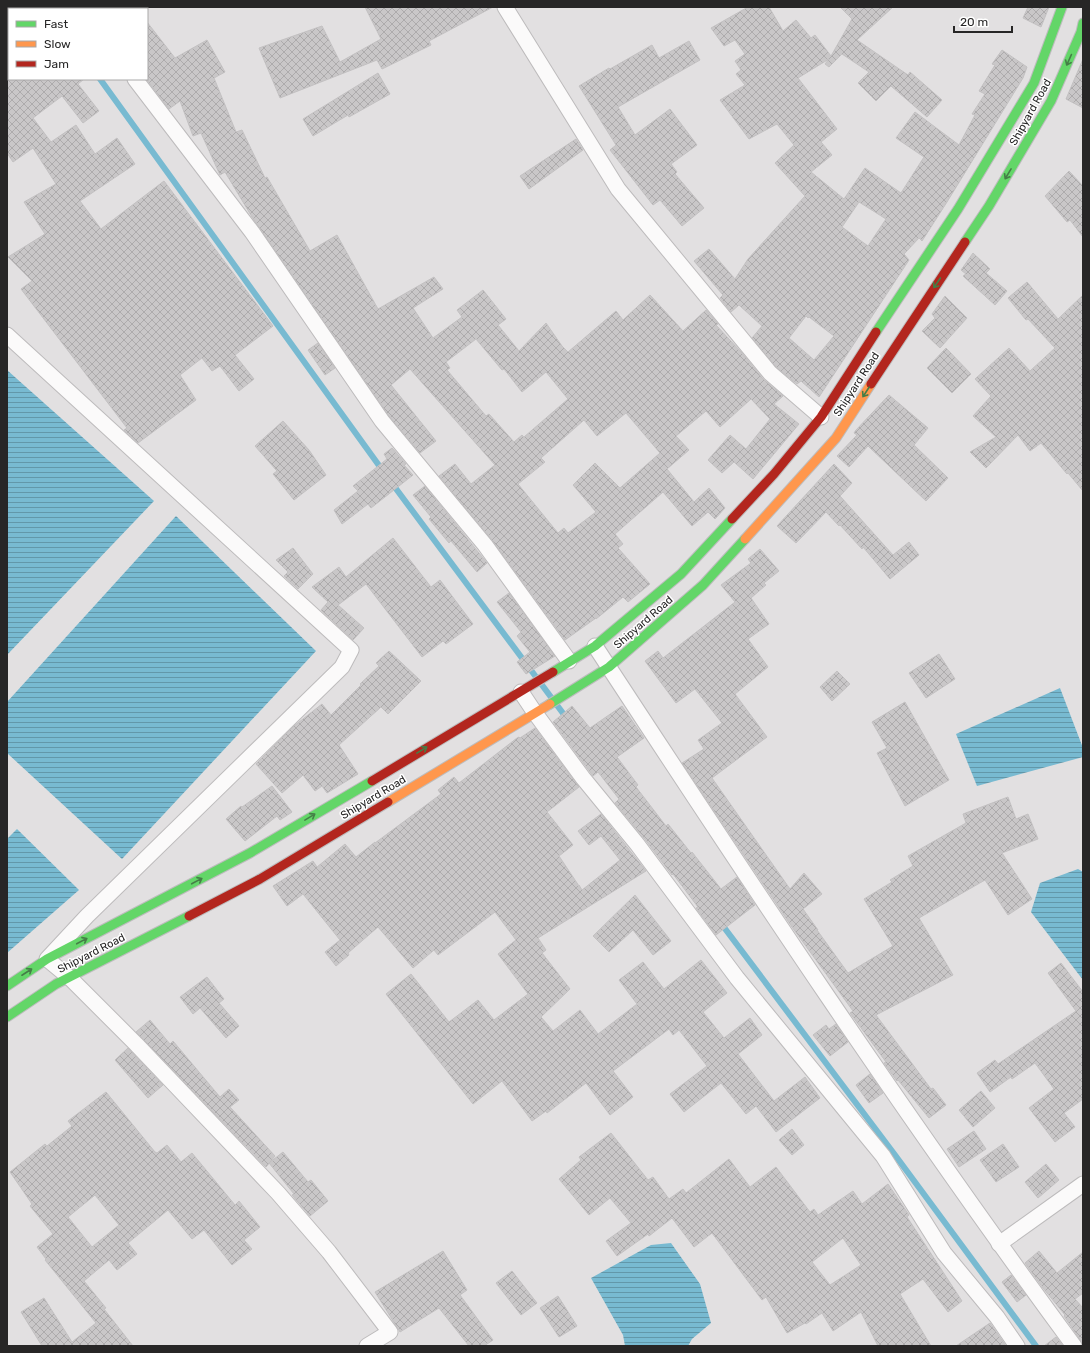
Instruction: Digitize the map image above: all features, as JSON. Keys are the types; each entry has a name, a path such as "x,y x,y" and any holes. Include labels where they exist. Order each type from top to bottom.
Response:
{"main road":[{"name":"Shipyard Road","path":"7,986 47,959 250,853 521,692 595,646 681,574 774,474 821,418 958,209 1034,83 1062,8"},
{"name":"Shipyard Road","path":"7,1017 56,984 260,879 535,713 609,666 703,585 836,438 989,206 1051,101 1082,30"}],"street":[{"path":"505,7 618,189 770,373 821,418"},
{"path":"1062,8 1082,30"},
{"path":"136,80 252,232 382,421 485,545 569,662"},
{"path":"7,335 351,650 342,667 87,916 47,959 70,978 136,1044 278,1193 328,1252 390,1332 367,1346"},
{"path":"595,646 832,1004 999,1244 1074,1346"},
{"path":"521,692 583,778 637,844 737,978 883,1156 944,1253 997,1317 1017,1346"},
{"path":"999,1244 1083,1184"}],"water":[{"path":"7,370 154,501 7,655"},
{"path":"176,516 316,651 122,859 7,753 7,702"},
{"path":"1060,688 1083,748 1083,757 977,786 956,734"},
{"path":"17,829 79,890 7,953 7,839"},
{"path":"1078,869 1083,872 1083,980 1031,912 1040,883"},
{"path":"671,1243 700,1284 711,1323 692,1339 688,1346 625,1346 623,1335 591,1278 651,1245"}],"building":[{"path":"365,7 493,7 429,41 431,45 382,69 377,60 280,98 259,48 322,26 340,62 381,39"},
{"path":"748,7 769,7 783,31 796,20 811,38 815,35 831,56 852,19 840,7 893,7 857,40 908,75 910,72 942,100 927,117 891,86 876,101 858,83 869,72 842,54 829,67 825,64 829,59 798,78 837,129 821,142 832,155 811,172 844,199 865,168 901,193 924,157 896,138 915,112 959,145 975,115 972,114 985,94 979,91 995,65 992,64 1002,50 1027,67 1023,78 922,241 919,238 904,254 909,260 819,397 801,381 797,384 776,367 752,338 762,326 739,305 731,312 720,298 723,295 694,261 709,249 735,279 748,259 805,196 775,163 794,145 777,124 749,139 720,100 745,85 736,74 741,70 735,61 745,54 735,40 724,46 711,28","holes":["859,202 886,219 868,246 842,227","806,316 834,336 814,360 789,338"]},
{"path":"1028,7 1049,7 1041,27 1023,18"},
{"path":"148,23 175,58 207,40 225,72 214,78 236,132 242,130 265,178 267,177 310,251 337,235 378,309 434,277 443,289 413,308 433,338 462,317 457,310 483,290 506,319 498,325 519,351 546,323 568,352 616,311 623,320 650,295 683,331 706,310 718,324 716,325 763,379 783,396 774,404 799,424 753,479 734,462 722,473 708,460 730,435 746,449 770,419 751,399 720,427 706,411 676,436 689,450 667,469 694,502 709,488 725,508 715,519 708,512 692,526 663,492 615,534 623,544 618,548 650,584 628,602 623,597 596,619 565,640 492,540 439,476 455,464 471,484 495,465 410,369 391,385 436,441 420,453 389,416 252,217 225,172 220,175 201,133 193,136 180,101 169,109 147,80","holes":["476,339 502,370 504,369 522,392 546,372 568,399 524,437 522,435 514,442 489,414 486,416 447,370 450,368 446,362","626,413 660,453 620,488 595,463 573,485 596,512 568,533 564,528 558,533 518,484 545,462 541,458 584,420 597,436"]},
{"path":"689,41 700,60 618,107 635,135 670,109 697,145 671,164 677,172 675,174 704,208 682,226 660,200 653,205 610,150 616,145 579,86 652,45 659,58"},
{"path":"1083,59 1083,108 1066,99"},
{"path":"378,73 390,94 349,117 348,115 313,136 303,119"},
{"path":"7,79 83,80 78,84 99,111 83,123 62,96 33,118 51,142 76,125 95,154 117,138 135,164 80,201 101,229 164,181 273,326 235,355 254,379 239,391 220,366 212,371 202,358 180,375 196,400 138,443 124,430 127,428 21,289 32,281 8,257 45,234 24,202 56,184 33,148 13,162 7,153"},
{"path":"576,139 583,150 529,189 520,176"},
{"path":"1069,171 1083,186 1083,237 1070,220 1067,222 1045,196"},
{"path":"973,253 990,269 986,273 1007,291 995,305 963,276 966,274 961,270"},
{"path":"1027,282 1058,319 1083,295 1083,491 1041,443 1030,451 1018,435 986,468 970,452 996,437 973,416 991,396 975,379 1009,348 1030,371 1055,348 1028,319 1026,320 1008,298"},
{"path":"945,296 967,318 940,348 922,331 935,318 932,314"},
{"path":"318,343 335,368 325,375 308,350"},
{"path":"946,348 971,374 952,393 927,368"},
{"path":"889,395 928,428 914,445 948,478 926,501 868,446 849,467 837,456 857,435 854,433 856,430"},
{"path":"283,421 309,450 326,475 294,500 273,474 277,471 255,446"},
{"path":"392,448 406,464 404,465 413,475 371,508 368,504 342,524 334,510 358,491 353,486 387,459 384,454"},
{"path":"834,464 852,483 840,496 893,555 909,542 919,555 890,579 863,547 862,549 826,512 796,543 777,526"},
{"path":"425,486 487,563 477,572 451,541 449,543 429,519 431,517 413,495"},
{"path":"393,538 431,587 440,580 473,624 446,644 443,641 422,657 366,584 338,605 364,628 353,640 321,610 328,602 312,587 339,567 346,577"},
{"path":"293,548 313,574 298,589 284,576 288,572 276,560"},
{"path":"760,549 779,571 764,583 766,585 751,598 769,624 748,639 768,667 735,694 767,737 712,778 790,889 804,873 822,894 803,909 848,973 893,946 864,899 892,882 890,880 913,866 908,856 966,823 963,814 1008,797 1016,819 1028,814 1038,839 1002,853 1032,899 1008,915 985,880 919,918 953,975 876,1015 931,1089 933,1088 946,1105 929,1118 898,1080 897,1081 884,1063 886,1062 850,1013 853,1011 792,927 682,763 704,749 698,740 722,723 695,689 676,703 645,661 658,651 663,658 735,602 721,585 751,563 748,559"},
{"path":"509,593 555,656 526,674 517,662 530,652 517,636 521,632 497,602"},
{"path":"389,651 421,681 388,714 381,707 339,745 358,774 327,793 322,786 315,791 303,775 282,793 256,764 294,726 322,704 331,715 379,666 376,663"},
{"path":"939,654 955,679 926,698 909,673"},
{"path":"837,671 850,684 832,701 820,687"},
{"path":"905,702 949,780 905,806 877,753 887,748 872,722"},
{"path":"572,706 590,728 622,706 644,738 617,757 638,785 636,787 666,826 668,824 721,889 737,877 755,905 716,935 696,908 698,907 673,874 672,875 615,803 619,799 598,772 593,776 553,722"},
{"path":"535,728 579,787 547,812 573,845 559,856 582,890 620,860 601,836 589,845 578,831 601,814 646,871 538,938 546,950 542,953 570,989 541,1017 553,1031 580,1010 598,1034 637,1004 619,980 643,962 664,989 701,960 727,993 703,1012 724,1038 750,1018 762,1035 738,1054 774,1101 805,1077 820,1098 776,1132 756,1106 746,1114 721,1083 684,1112 670,1094 707,1066 679,1030 673,1035 669,1029 613,1071 633,1097 610,1115 586,1083 547,1113 546,1111 532,1121 502,1081 473,1104 386,994 411,974 449,1022 478,1000 494,1020 528,994 498,954 516,940 495,912 438,955 434,950 413,968 378,927 348,953 349,955 336,966 325,952 340,940 303,894 287,906 273,886 313,861 317,867 345,844 356,857 441,794 438,790 454,777 459,783 517,738 520,738"},
{"path":"272,786 292,812 280,820 277,816 245,841 226,819 241,806 242,807"},
{"path":"635,895 671,941 653,955 633,930 609,952 593,936"},
{"path":"1061,963 1083,992 1083,1099 1064,1113 1075,1127 1055,1142 1029,1108 1054,1089 1035,1063 1012,1079 1011,1077 990,1092 977,1073 995,1060 998,1064 1076,1011 1048,973"},
{"path":"207,977 224,999 219,1003 239,1026 226,1038 200,1008 193,1014 180,997"},
{"path":"150,1020 170,1044 173,1041 220,1097 229,1089 239,1100 230,1107 275,1156 266,1167 136,1032"},
{"path":"836,1024 848,1042 830,1056 813,1035 826,1025 829,1029"},
{"path":"128,1048 163,1085 148,1098 115,1060"},
{"path":"870,1074 883,1093 869,1103 856,1085"},
{"path":"981,1091 995,1108 973,1127 959,1110"},
{"path":"106,1092 155,1152 157,1153 167,1145 181,1162 192,1153 235,1205 239,1201 260,1227 244,1240 252,1249 232,1265 204,1230 192,1239 168,1210 128,1243 137,1254 117,1270 109,1260 84,1281 106,1308 104,1309 133,1346 42,1346 21,1312 44,1298 72,1342 96,1323 45,1260 46,1259 37,1247 53,1234 30,1206 32,1204 10,1172 45,1144 47,1146 72,1126 68,1121","holes":["95,1195 119,1225 92,1247 68,1217"]},
{"path":"792,1129 804,1145 792,1155 779,1140"},
{"path":"974,1131 986,1149 959,1167 947,1149"},
{"path":"611,1133 648,1180 653,1177 669,1199 683,1189 686,1193 729,1159 750,1187 776,1167 810,1212 814,1209 818,1215 853,1191 862,1204 888,1184 909,1215 907,1217 962,1301 948,1312 923,1279 900,1294 931,1346 878,1346 861,1312 833,1331 822,1313 806,1324 805,1323 787,1333 766,1297 762,1300 712,1233 694,1247 672,1218 649,1236 648,1234 617,1256 606,1241 631,1223 610,1198 589,1215 559,1179 581,1160 579,1157","holes":["843,1238 861,1265 830,1285 812,1262"]},
{"path":"1003,1144 1019,1167 996,1182 980,1160"},
{"path":"283,1152 308,1182 311,1180 328,1201 310,1216 292,1195 294,1194 269,1163"},
{"path":"1046,1164 1059,1180 1038,1198 1025,1182"},
{"path":"443,1251 467,1290 460,1295 493,1340 484,1346 469,1346 439,1308 400,1332 375,1292"},
{"path":"1039,1251 1057,1273 1083,1252 1083,1293 1075,1299 1083,1308 1083,1346 1064,1316 1065,1315 1025,1263"},
{"path":"512,1271 537,1303 521,1315 496,1283"},
{"path":"1011,1275 1026,1295 1017,1302 1002,1282"},
{"path":"558,1296 577,1326 559,1337 540,1308"},
{"path":"990,1323 1006,1346 956,1346"},
{"path":"1056,1337 1063,1346 1044,1346"}],"waterway":[{"path":"101,80 383,471"},
{"path":"391,482 568,720"},
{"path":"720,922 1036,1346"}],"traffic: fast":[{"path":"876,332 958,209 1034,83 1062,7"},
{"path":"965,242 989,206 1051,101 1081,32 1083,23"},
{"path":"553,672 595,646 681,574 732,519"},
{"path":"550,704 609,667 703,585 745,539"},
{"path":"7,986 47,959 250,853 372,781"},
{"path":"7,1017 56,984 189,916"}],"traffic: slow":[{"path":"745,539 836,438 871,384"},
{"path":"388,802 550,704"}],"traffic: jam":[{"path":"871,384 965,242"},
{"path":"732,519 774,474 821,417 876,332"},
{"path":"372,781 553,672"},
{"path":"189,916 260,879 388,802"}]}
